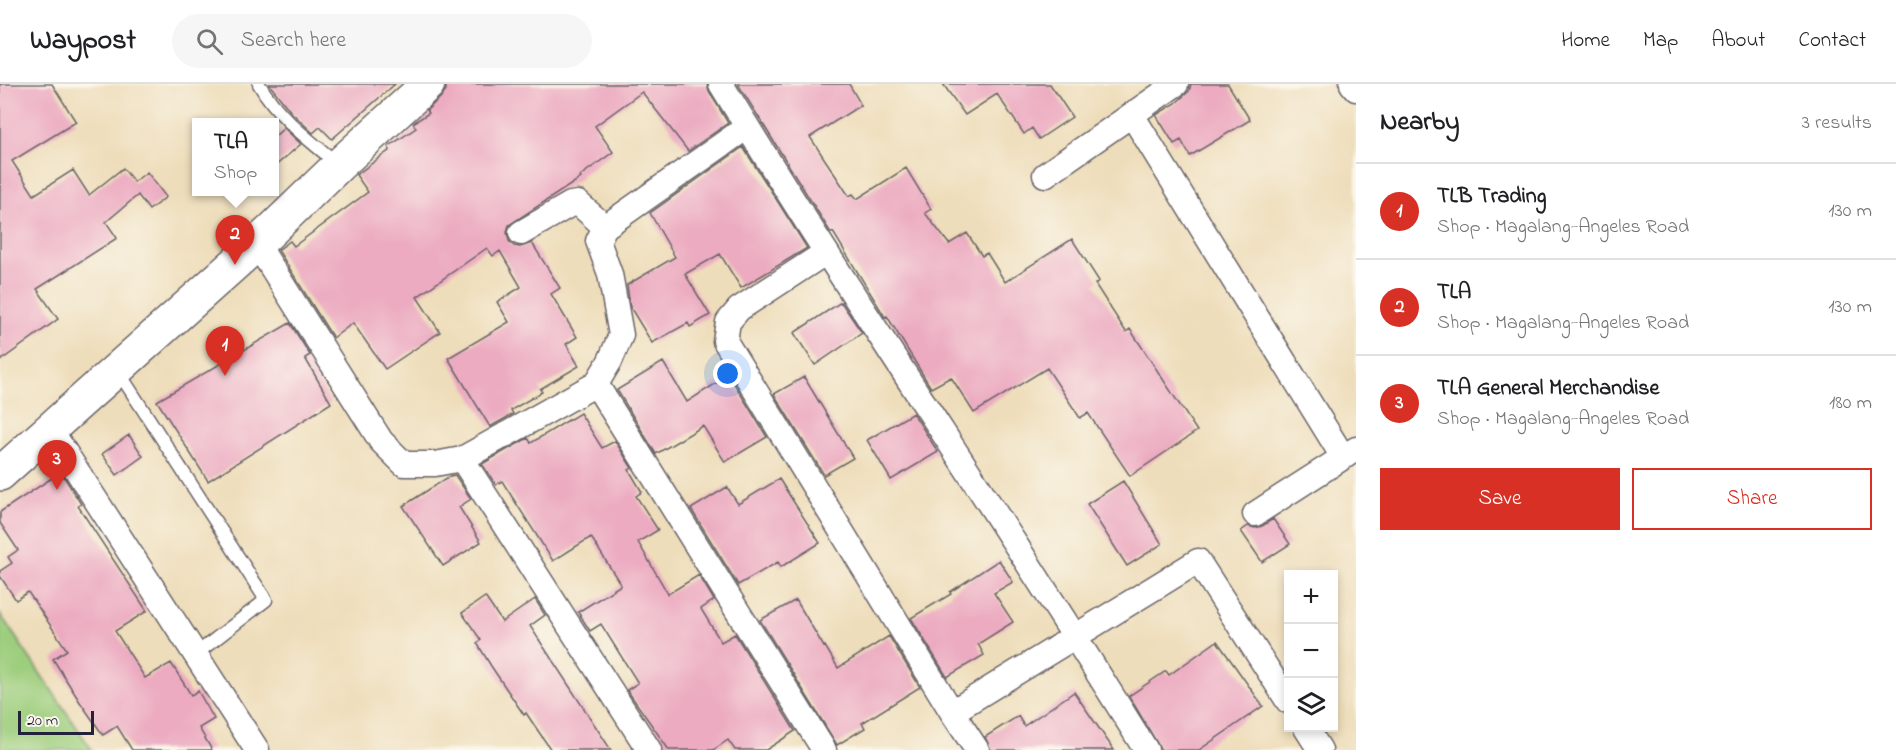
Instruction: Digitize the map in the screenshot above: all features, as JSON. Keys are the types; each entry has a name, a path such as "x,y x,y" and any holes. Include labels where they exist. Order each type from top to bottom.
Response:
{"main road":[{"path":"0,474 257,244 428,84"}],"street":[{"path":"721,84 825,253 1076,636 1146,750"},
{"path":"1045,175 1176,84"},
{"path":"1352,84 1356,89"},
{"path":"1132,115 1350,453 1255,514"},
{"path":"257,244 381,441 404,464 435,464 462,459 596,384 610,361 621,335 610,274 598,241 605,227 747,127"},
{"path":"521,232 571,204 578,203 605,227"},
{"path":"825,253 740,309 728,322 725,340 977,750"},
{"path":"596,384 824,750"},
{"path":"50,429 257,750"},
{"path":"462,459 650,750"},
{"path":"952,712 1198,561 1284,695"},
{"path":"1309,732 1320,750"}],"lane":[{"path":"259,84 276,109 339,165"},
{"path":"117,368 266,600 196,654"}],"green space":[{"path":"0,614 92,750 0,750"}],"building":[{"path":"0,84 52,84 76,122 12,161 34,195 73,170 89,195 123,168 134,182 147,172 166,197 149,210 138,195 106,222 117,238 37,289 58,319 0,361"},
{"path":"269,84 395,84 332,139 320,127 313,133 291,112"},
{"path":"446,84 707,84 728,123 688,151 642,92 595,126 613,152 580,176 581,178 509,225 507,232 509,241 514,246 520,247 532,243 560,288 551,294 577,337 566,344 579,366 540,389 542,392 511,410 513,414 490,427 448,358 509,322 497,302 521,287 500,251 493,256 487,248 417,297 440,332 385,369 353,323 333,338 278,250 290,241 294,246 368,192 356,175 390,150 388,147 416,128 413,123 429,113 427,110 441,97 446,90"},
{"path":"738,84 849,84 861,105 810,137 849,196 853,194 857,199 906,168 931,209 925,213 949,244 967,233 982,256 987,253 1005,282 1072,239 1099,281 1095,284 1126,332 1130,329 1197,431 1130,476 1088,413 1080,418 1047,368 974,413 951,377 931,388"},
{"path":"943,84 1050,84 1072,117 1039,139 1032,128 1024,134 997,94 965,115"},
{"path":"1191,84 1228,84 1250,120 1190,156 1181,140 1174,144 1156,115 1176,103 1189,91"},
{"path":"284,128 301,144 279,163 279,132"},
{"path":"743,147 807,248 741,288 720,254 685,274 710,315 690,327 688,323 652,343 630,307 627,285 675,257 650,213"},
{"path":"841,302 862,333 815,365 794,333"},
{"path":"290,323 310,355 305,358 331,403 208,481 157,401"},
{"path":"663,362 687,402 729,375 767,437 725,462 703,426 656,454 617,390"},
{"path":"804,377 853,458 824,475 774,394"},
{"path":"580,413 602,448 615,441 632,468 629,470 642,492 636,496 658,530 638,542 668,594 699,575 714,600 701,609 721,642 735,634 795,731 766,750 735,750 728,740 713,750 669,750 627,690 638,683 601,624 590,631 578,612 621,585 591,537 553,561 502,481 496,485 482,464 528,438 531,443"},
{"path":"913,413 938,452 891,480 867,440"},
{"path":"129,435 143,456 117,475 102,454"},
{"path":"61,472 81,504 78,506 147,611 115,631 145,678 171,663 191,695 198,691 214,719 199,728 212,750 132,750 117,726 103,735 53,659 67,650 28,592 16,600 0,576 0,571 12,563 8,557 18,550 0,523 0,512"},
{"path":"455,475 471,499 459,507 481,542 443,566 403,506"},
{"path":"779,479 820,543 781,567 778,562 738,585 691,509 727,487 738,504"},
{"path":"1123,481 1162,544 1127,566 1087,504"},
{"path":"1273,519 1290,544 1262,562 1241,531 1248,526 1255,528 1262,526"},
{"path":"999,560 1013,582 994,593 1013,622 978,644 984,655 947,677 911,618 951,594 950,592"},
{"path":"485,597 502,622 535,599 545,615 530,626 611,750 551,750 491,666 477,643 481,640 462,613"},
{"path":"796,600 838,668 889,636 920,687 862,723 865,728 837,745 760,620"},
{"path":"1217,641 1263,706 1199,750 1161,750 1129,696 1166,671 1169,675"},
{"path":"1074,692 1114,750 991,750 985,737 1018,716 1024,726"}],"place":[{"name":"TLA","path":"235,265"},
{"name":"TLB Trading","path":"225,376"},
{"name":"TLA General Merchandise","path":"57,490"}]}
